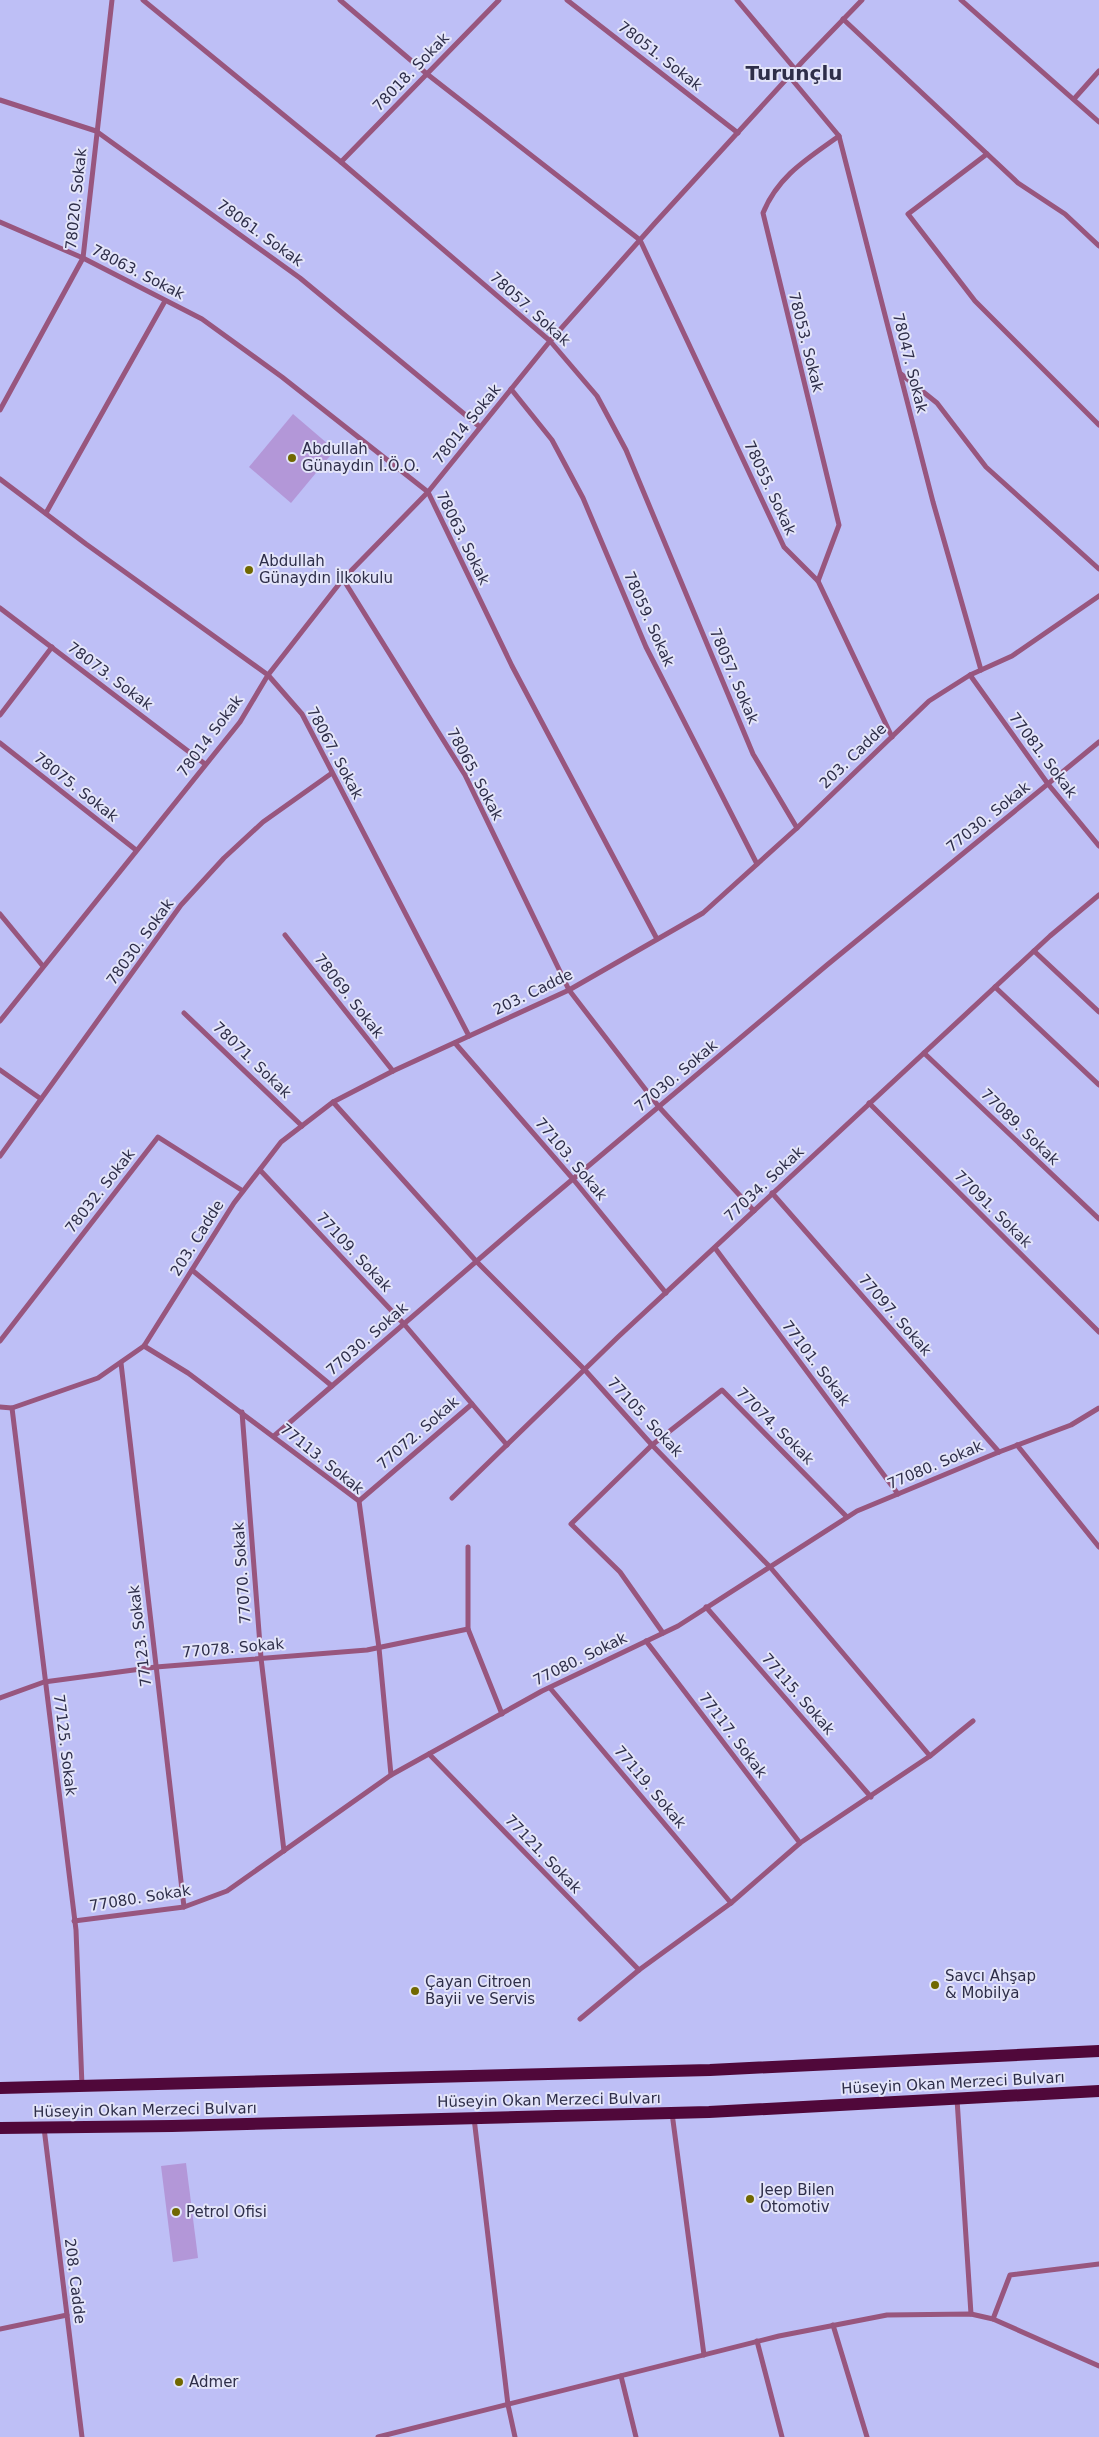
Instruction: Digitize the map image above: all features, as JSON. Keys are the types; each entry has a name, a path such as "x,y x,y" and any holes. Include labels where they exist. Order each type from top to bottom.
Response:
{"main road":[{"name":"Hüseyin Okan Merzeci Bulvarı","path":"0,2088 710,2070 1099,2051"},
{"name":"Hüseyin Okan Merzeci Bulvarı","path":"0,2128 672,2113 1099,2091"}],"street":[{"name":"78020. Sokak","path":"0,410 83,258 112,0"},
{"name":"78057. Sokak","path":"142,0 341,162 550,340 597,396 626,450 754,754 797,828"},
{"path":"340,0 427,74 640,240"},
{"name":"78018. Sokak","path":"341,162 500,0"},
{"name":"78051. Sokak","path":"567,0 738,132"},
{"path":"737,0 795,69"},
{"name":"78014 Sokak","path":"0,1021 42,965 240,722 268,675 343,579 428,492 550,340 788,76 862,0"},
{"path":"961,0 1099,122"},
{"path":"843,19 1018,184 1066,214 1099,246"},
{"path":"1074,99 1099,71"},
{"name":"78047. Sokak","path":"788,76 839,136 933,502 981,670"},
{"name":"78061. Sokak","path":"0,100 96,131 300,278 480,428"},
{"name":"78053. Sokak","path":"818,581 839,525 762,213 771,193 798,166 839,136"},
{"path":"987,154 908,214 975,301 1099,425"},
{"name":"78063. Sokak","path":"0,222 83,258 202,319 282,376 428,492 512,666 657,939"},
{"name":"78055. Sokak","path":"640,240 784,548 818,581 892,737"},
{"path":"46,513 166,300"},
{"path":"900,373 937,403 986,467 1099,569"},
{"name":"78059. Sokak","path":"511,389 552,440 583,498 646,647 757,864"},
{"name":"78067. Sokak","path":"0,479 86,544 268,675 302,714 469,1036"},
{"name":"78065. Sokak","path":"343,579 465,775 569,990"},
{"name":"203. Cadde","path":"0,1407 12,1408 98,1378 144,1346 243,1191 281,1142 332,1102 393,1071 569,990 703,913 797,828 929,701 970,675 1012,656 1099,596"},
{"name":"78073. Sokak","path":"0,608 206,764"},
{"path":"0,715 52,647"},
{"name":"77081. Sokak","path":"970,675 1048,784 1099,846"},
{"name":"77030. Sokak","path":"274,1436 573,1179 1099,742"},
{"name":"78075. Sokak","path":"0,743 136,850"},
{"name":"78030. Sokak","path":"0,1156 181,905 224,858 263,822 332,773"},
{"name":"77034. Sokak","path":"452,1498 584,1369 772,1193 1034,951 1099,895"},
{"path":"0,914 42,965"},
{"name":"78069. Sokak","path":"285,935 393,1071"},
{"path":"1034,951 1099,1012"},
{"path":"995,987 1099,1084"},
{"path":"569,990 659,1107 754,1211"},
{"name":"78071. Sokak","path":"184,1013 302,1126"},
{"name":"77103. Sokak","path":"455,1043 573,1179 666,1293"},
{"name":"77089. Sokak","path":"924,1053 1099,1219"},
{"path":"0,1070 41,1099"},
{"name":"77105. Sokak","path":"332,1102 476,1261 584,1369 652,1445 770,1567 930,1756"},
{"name":"77091. Sokak","path":"870,1103 1099,1332"},
{"name":"78032. Sokak","path":"0,1341 158,1137 243,1191"},
{"name":"77109. Sokak","path":"260,1170 404,1324 506,1445"},
{"name":"77097. Sokak","path":"772,1193 998,1452"},
{"name":"77101. Sokak","path":"715,1248 898,1494"},
{"path":"192,1270 332,1386"},
{"name":"77113. Sokak","path":"144,1346 188,1373 359,1501 379,1648 391,1775"},
{"name":"77123. Sokak","path":"121,1363 184,1907"},
{"name":"77074. Sokak","path":"664,1632 620,1572 571,1524 652,1445 722,1390 847,1518"},
{"name":"77072. Sokak","path":"359,1501 472,1404"},
{"name":"77125. Sokak","path":"12,1408 74,1921 82,2087"},
{"name":"77080. Sokak","path":"74,1921 184,1907 227,1891 391,1775 550,1688 664,1632 706,1608 847,1518 898,1494 998,1452 1071,1425 1099,1408"},
{"name":"77070. Sokak","path":"242,1412 261,1658 284,1851"},
{"path":"1017,1445 1099,1548"},
{"path":"468,1547 468,1629 502,1714"},
{"name":"77115. Sokak","path":"706,1608 871,1797"},
{"name":"77078. Sokak","path":"0,1698 44,1682 156,1667 379,1648 468,1629"},
{"name":"77117. Sokak","path":"646,1641 800,1843"},
{"name":"77119. Sokak","path":"550,1688 731,1903"},
{"path":"580,2019 639,1970 731,1903 800,1843 930,1756 972,1721"},
{"name":"77121. Sokak","path":"429,1754 639,1970"},
{"path":"957,2099 971,2314"},
{"path":"672,2113 704,2355"},
{"path":"474,2118 508,2405 515,2437"},
{"name":"208. Cadde","path":"44,2128 82,2437"},
{"path":"992,2320 1010,2275 1099,2264"},
{"path":"378,2437 397,2435 757,2341 887,2315 971,2314 992,2320 1099,2366"},
{"path":"0,2329 67,2315"},
{"path":"833,2325 867,2437"},
{"path":"757,2341 782,2437"},
{"path":"621,2376 636,2437"}],"building":[{"name":"Abdullah Günaydın İ.Ö.O.","path":"293,414 335,450 291,503 249,467"},
{"path":"186,2163 198,2258 173,2262 161,2166"}],"place":[{"name":"Abdullah Günaydın İ.Ö.O.","path":"292,458"},
{"name":"Abdullah Günaydın İlkokulu","path":"249,570"},
{"name":"Savcı Ahşap & Mobilya","path":"935,1985"},
{"name":"Çayan Citroen Bayii ve Servis","path":"415,1991"},
{"name":"Jeep Bilen Otomotiv","path":"750,2199"},
{"name":"Petrol Ofisi","path":"176,2212"},
{"name":"Admer","path":"179,2382"}],"district":[{"name":"Turunçlu","path":"794,73"}]}
